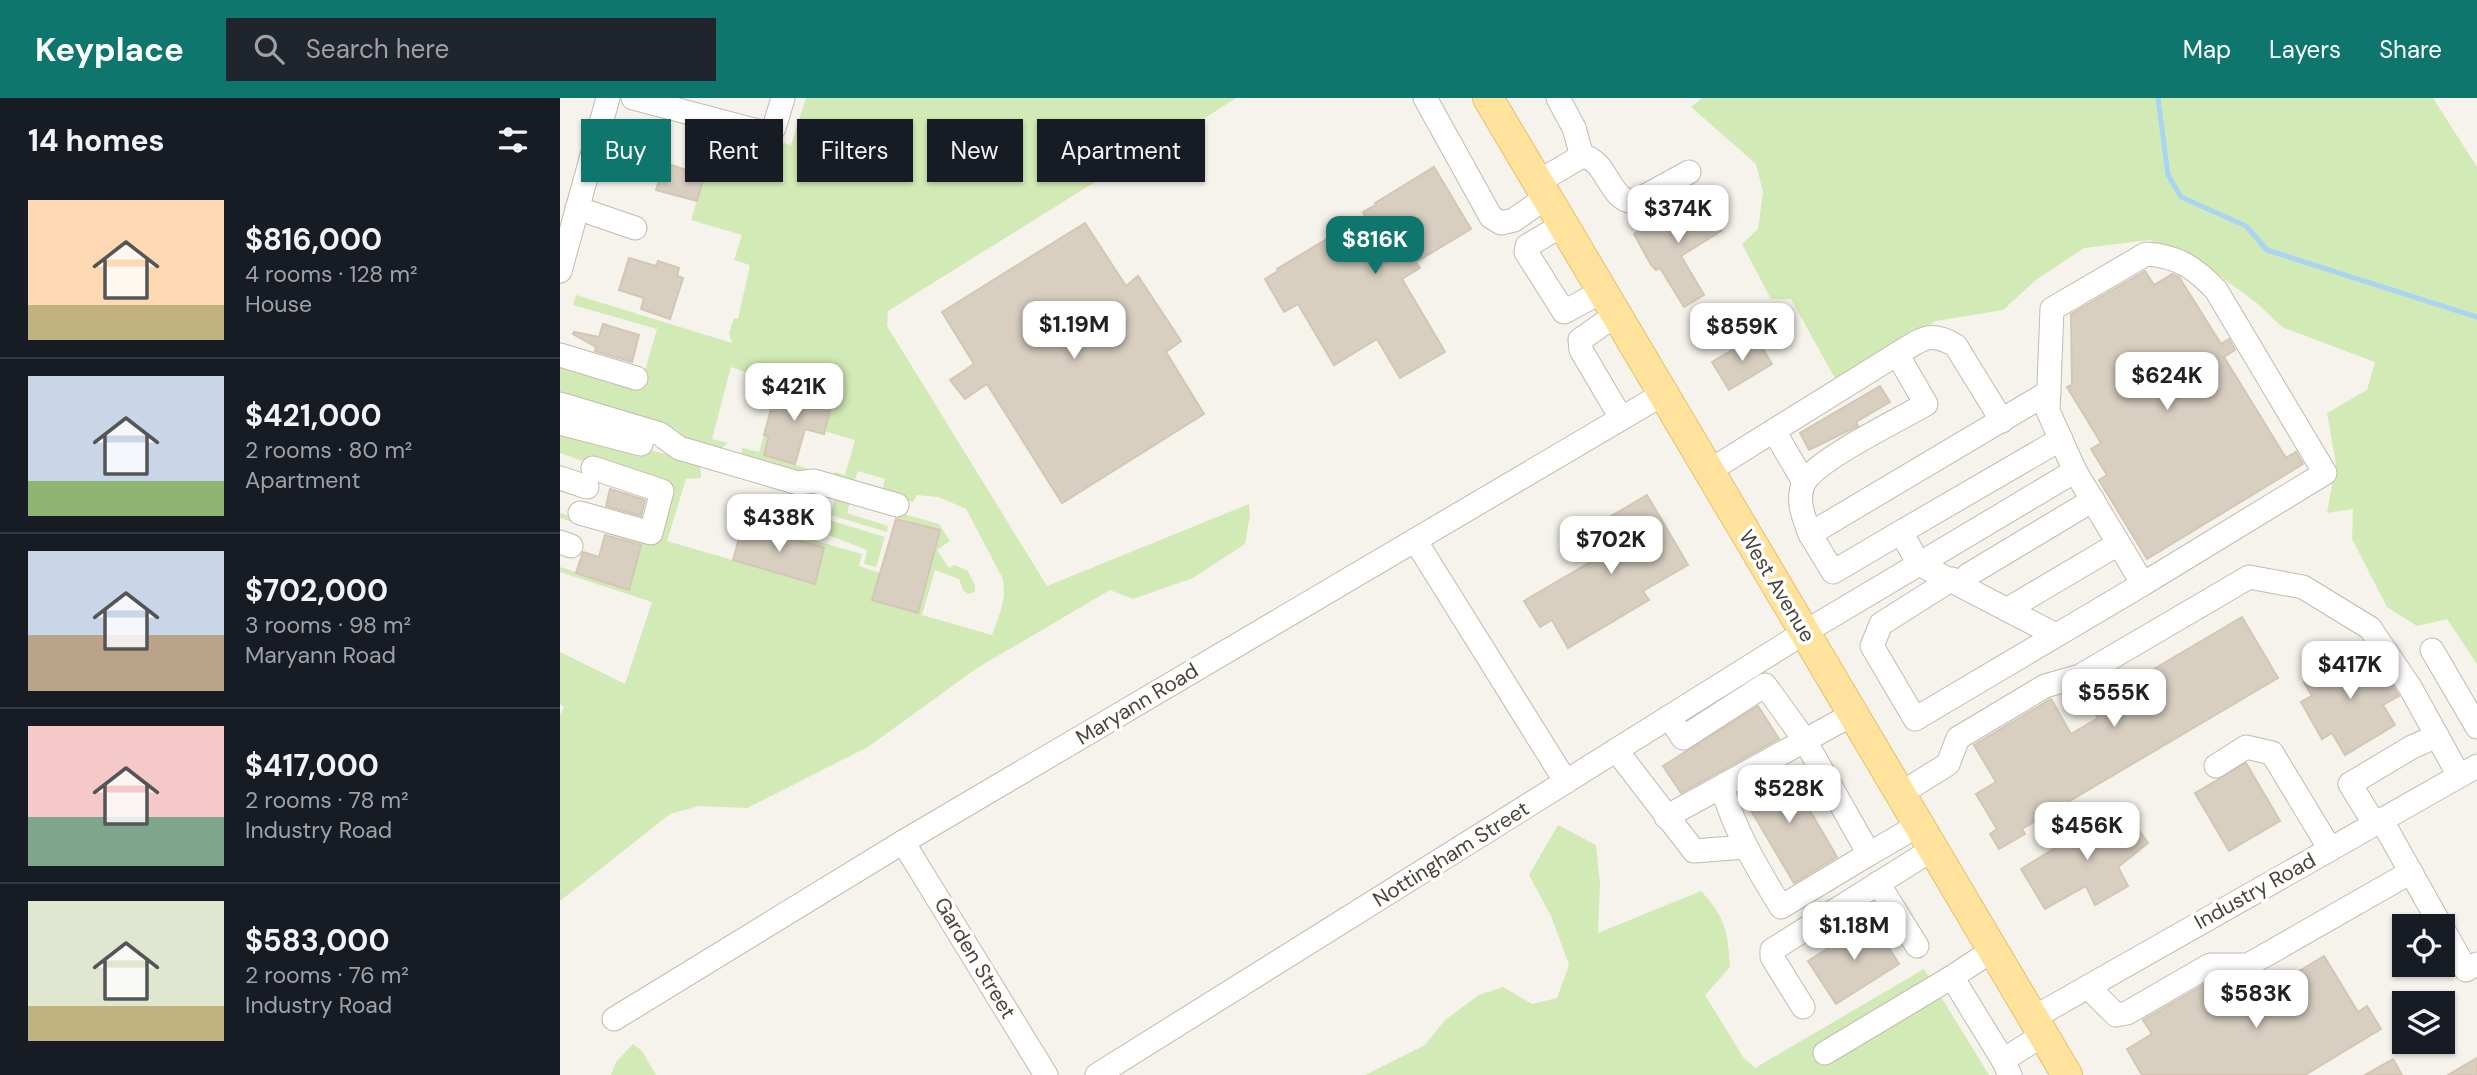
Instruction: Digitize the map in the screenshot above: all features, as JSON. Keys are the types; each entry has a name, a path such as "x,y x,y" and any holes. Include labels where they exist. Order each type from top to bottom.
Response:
{"main road":[{"name":"West Avenue","path":"1488,98 2067,1075"}],"street":[{"path":"560,271 608,98"},
{"path":"633,98 765,133 774,128 783,98"},
{"path":"1425,98 1491,217 1501,223 1514,220 1543,189 1581,156"},
{"path":"1558,98 1574,128 1581,156"},
{"path":"1581,156 1597,163 1620,197 1629,202 1634,202 1689,172"},
{"path":"578,208 635,228"},
{"path":"1564,224 1527,246 1526,252 1564,312 1610,303"},
{"path":"2093,500 1957,582 1881,624 1872,646 1915,719 2143,584 2325,473 2216,290 2196,269 2168,255 2146,254 2052,309 2049,393 2049,411 2076,471 2143,584"},
{"path":"1610,303 1580,340 1581,350 1621,418"},
{"path":"1709,471 1897,354 1927,337 1938,335 1956,346 2002,421"},
{"path":"1897,354 1926,404 1820,466 1804,482 1800,508 1810,534 1833,572 2061,439"},
{"path":"560,355 636,378"},
{"path":"1810,534 2049,393"},
{"name":"Maryann Road","path":"614,1019 903,842 1663,394"},
{"path":"560,404 660,434 679,448"},
{"path":"560,423 661,449 679,448 798,483 814,481 897,505"},
{"path":"1774,431 1804,482"},
{"name":"Nottingham Street","path":"1097,1075 1805,632 2076,471"},
{"path":"560,478 590,477 662,491 651,533 580,513"},
{"path":"1901,532 1919,564 2056,635"},
{"path":"1415,540 1566,782"},
{"path":"2008,609 2118,544"},
{"path":"1900,794 1948,764 1958,738 2045,686 2080,676 2249,577 2303,587 2370,628 2410,687 2437,736 2468,770"},
{"path":"2432,650 2477,727"},
{"path":"1670,717 1683,738 1765,685 1804,739 1869,854"},
{"path":"1666,817 1853,714"},
{"path":"2435,914 2378,821 2350,784 2412,747 2437,736"},
{"path":"2216,766 2246,747 2272,753 2330,849"},
{"path":"1616,750 1695,851 1745,847"},
{"name":"Industry Road","path":"2007,1067 2038,1026 2088,986 2468,770"},
{"path":"1722,787 1731,818 1745,847 1781,907 1869,854 1926,837"},
{"path":"1803,1007 1772,957 1772,950 1878,883 1926,837"},
{"name":"Garden Street","path":"903,842 1046,1075"},
{"path":"2088,986 2116,1015 2127,1013 2210,965 2248,965 2411,872"},
{"path":"1878,883 1917,946"},
{"path":"1825,1053 1993,950"},
{"path":"2455,950 2466,970 2477,964"},
{"path":"1952,976 2007,1067"}],"path":[{"path":"780,523 782,515 787,517 783,530"}],"green space":[{"path":"806,98 1236,98 1203,119 1037,119 1037,182 1095,182 888,311 887,326 1047,586 1249,504 1245,544 1193,578 1133,599 1110,590 977,668 868,747 747,808 699,806 670,814 560,901 560,715 564,707 560,704 560,652 625,684 652,602 560,572 560,567 629,589 641,545 560,518 560,513 655,540 672,491 560,453 560,429 700,462 701,478 686,479 667,541 814,584 824,548 784,536 785,532 862,554 859,566 880,573 872,600 917,613 940,530 898,518 900,513 939,524 950,541 937,550 949,568 954,565 967,570 975,585 975,592 968,594 963,590 959,579 935,570 922,615 992,635 1000,613 1004,592 1002,577 966,509 939,497 917,495 913,502 882,491 885,479 858,471 854,482 833,476 835,472 845,475 855,440 824,431 831,402 784,386 778,407 772,405 778,384 731,367 712,439 728,443 719,451 560,399 560,361 641,384 657,329 573,305 576,295 732,343 729,333 734,318 738,319 750,265 734,260 742,235 691,220 703,182 783,182 783,143 791,145 797,126 797,182 913,182 913,119 799,119"},
{"path":"1702,98 2433,98 2477,167 2477,664 2447,619 2417,626 2387,607 2352,539 2353,509 2327,513 2336,464 2327,413 2367,390 2375,362 2282,327 2258,304 2212,270 2150,240 2084,248 2036,280 2003,310 1936,321 1837,382 1791,299 1771,299 1742,244 1758,229 1763,192 1756,164 1691,107"},
{"path":"764,435 769,436 764,455 815,471 817,477 742,458 742,448 759,452"},
{"path":"835,495 850,502 847,513 888,526 887,532 831,515"},
{"path":"751,498 764,502 774,525 745,517"},
{"path":"769,504 815,517 811,534 786,528 789,515 781,513 777,521"},
{"path":"819,517 885,537 876,567 864,564 867,550 815,530"},
{"path":"1558,825 1596,845 1600,884 1598,933 1701,891 1709,900 1724,925 1730,967 1705,995 1743,1057 1755,1068 1924,969 1989,1075 1365,1075 1425,1045 1445,1020 1479,995 1503,987 1532,1004 1557,998 1569,965 1551,916 1529,875"},
{"path":"633,1044 642,1051 656,1075 611,1075 616,1062"}],"building":[{"path":"671,165 685,170 685,182 702,182 697,201 656,190 659,182 671,182"},
{"path":"1434,167 1471,229 1416,262 1420,268 1402,279 1445,352 1400,378 1377,339 1334,365 1298,304 1284,312 1265,279 1365,216 1363,212 1376,205 1375,203"},
{"path":"1701,197 1721,231 1681,256 1704,295 1684,307 1660,268 1656,270 1651,265 1634,234 1675,205 1678,210"},
{"path":"1085,223 1126,286 1138,276 1181,341 1166,352 1204,414 1062,503 987,384 965,399 950,380 974,364 942,312"},
{"path":"629,258 656,266 658,261 679,268 677,276 683,278 670,319 641,309 644,298 619,290"},
{"path":"2145,271 2154,285 2172,274 2179,277 2221,344 2229,339 2235,350 2224,357 2286,458 2296,452 2303,464 2147,559 2099,480 2107,475 2091,449 2101,443 2067,387 2072,385 2071,314"},
{"path":"603,324 639,335 632,362 595,351 596,347 573,334 574,332 599,337"},
{"path":"1755,336 1772,364 1729,390 1712,362"},
{"path":"784,386 832,402 824,434 805,429 795,464 764,455 769,436 764,435 772,405 778,407"},
{"path":"1880,386 1890,402 1856,422 1858,426 1809,450 1800,433"},
{"path":"610,489 645,500 641,516 606,506"},
{"path":"1647,495 1688,565 1643,591 1649,600 1568,648 1552,620 1540,627 1524,601 1616,547 1601,522"},
{"path":"896,519 940,530 918,613 872,600"},
{"path":"743,524 824,548 815,584 733,560"},
{"path":"605,535 641,545 629,590 576,573 583,552 599,557"},
{"path":"2242,617 2278,678 2022,829 2025,834 1999,849 1990,834 1997,829 1976,794 1996,782 1974,745 2051,699 2071,734 2098,718 2091,706"},
{"path":"2358,649 2366,663 2374,658 2399,696 2383,705 2395,725 2345,755 2332,733 2322,739 2301,702 2312,696 2304,682"},
{"path":"1758,706 1779,739 1681,793 1663,766"},
{"path":"2246,763 2280,821 2229,851 2195,793"},
{"path":"1785,768 1837,857 1794,883 1740,792"},
{"path":"2122,807 2148,843 2118,867 2128,886 2095,905 2086,886 2045,909 2021,869"},
{"path":"1872,921 1899,964 1836,1004 1808,961"},
{"path":"2324,956 2358,1012 2367,1006 2381,1029 2305,1075 2142,1075 2127,1049 2152,1034 2143,1020 2212,980 2231,1012"},
{"path":"2477,1058 2477,1075 2448,1075"},
{"path":"2393,1059 2402,1075 2365,1075"}],"waterway":[{"path":"2158,98 2168,175 2181,197 2246,226 2267,250 2477,317"}]}
